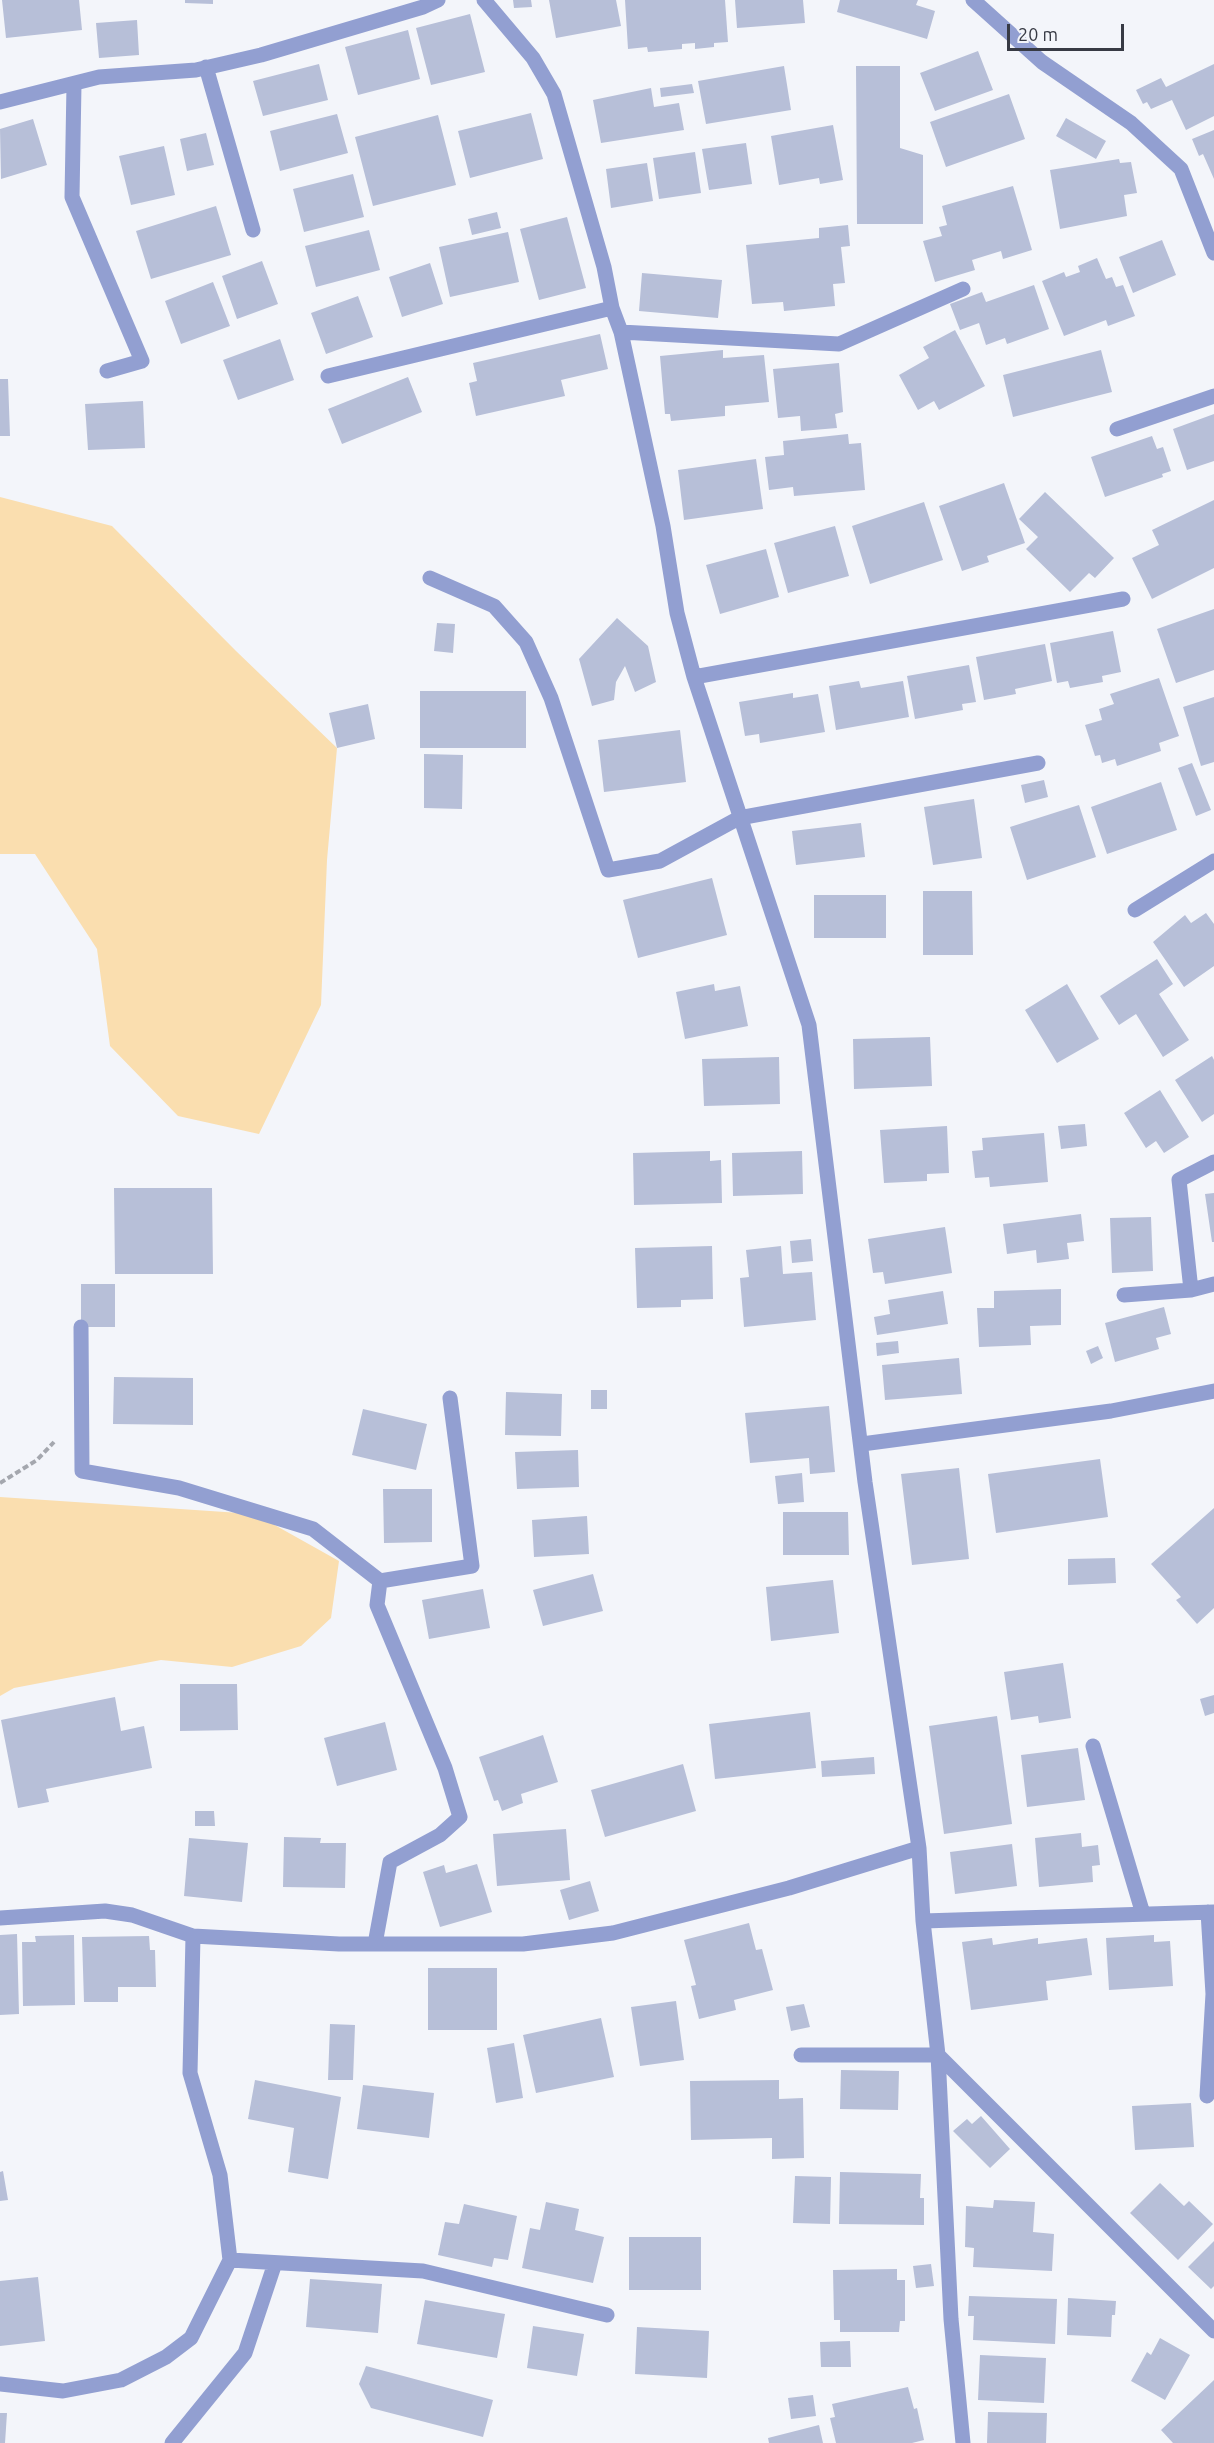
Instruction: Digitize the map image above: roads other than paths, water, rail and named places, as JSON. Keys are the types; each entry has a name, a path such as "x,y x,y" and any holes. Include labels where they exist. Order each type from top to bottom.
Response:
{"street":[{"path":"0,102 99,77 206,67 261,55 423,7 438,0"},
{"path":"484,0 533,58 554,94 604,267 612,308 621,332 663,526 677,613 694,677 809,1026 867,1493 919,1848 923,1922 938,2055 951,2319 963,2443"},
{"path":"973,0 1042,62 1131,123 1181,169 1214,253"},
{"path":"206,67 253,230"},
{"path":"74,85 72,197 142,361 107,371"},
{"path":"621,332 839,344 963,289"},
{"path":"328,376 612,308"},
{"path":"1118,429 1214,396"},
{"path":"430,579 494,606 526,642 551,698 608,870 660,861 739,818 1038,763"},
{"path":"694,677 1123,599"},
{"path":"1135,910 1214,861"},
{"path":"1191,1290 1179,1180 1214,1162"},
{"path":"1124,1295 1191,1290 1214,1284"},
{"path":"81,1327 82,1471 179,1488 313,1529 380,1581 472,1566 450,1398"},
{"path":"862,1444 1111,1411 1214,1391"},
{"path":"375,1944 390,1862 440,1835 460,1816 445,1768 376,1605 380,1581"},
{"path":"1093,1746 1143,1914"},
{"path":"0,1918 105,1911 132,1915 193,1936 375,1944 523,1944 613,1933 789,1888 919,1848"},
{"path":"923,1922 1211,1912 1213,1994 1207,2096"},
{"path":"0,2384 63,2391 121,2380 166,2357 191,2338 230,2260 220,2175 190,2073 193,1936"},
{"path":"801,2055 938,2055 1214,2331"},
{"path":"230,2260 423,2271 607,2315"},
{"path":"172,2443 245,2353 274,2263"}]}
